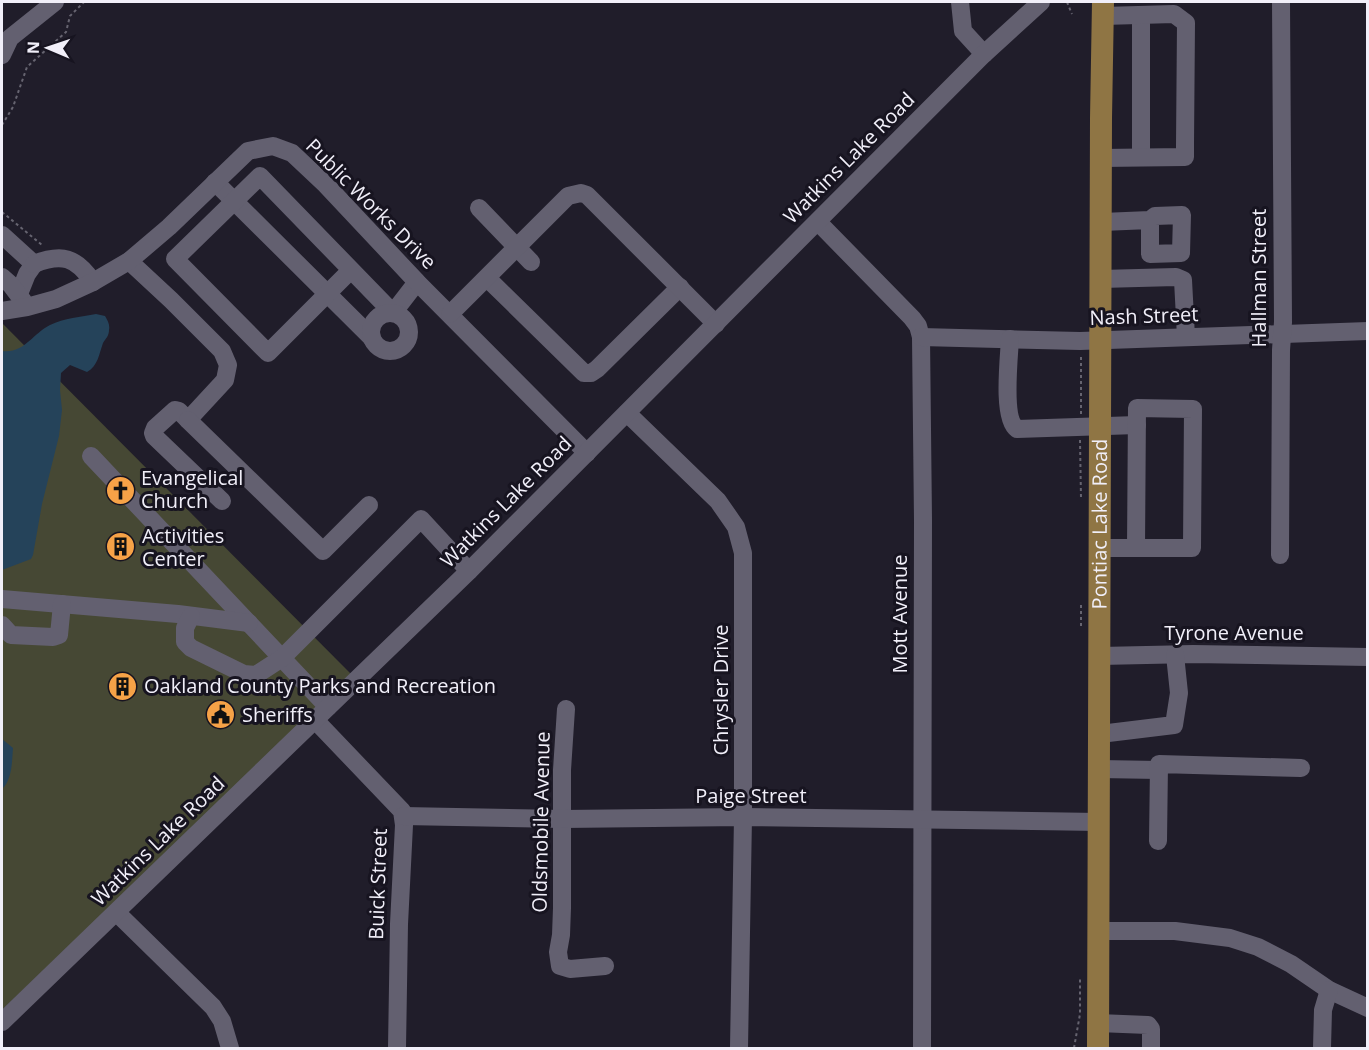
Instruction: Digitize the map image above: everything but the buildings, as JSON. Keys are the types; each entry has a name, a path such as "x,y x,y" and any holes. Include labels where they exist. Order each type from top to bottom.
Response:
{"main road":[{"name":"Pontiac Lake Road","path":"1098,1048 1103,9"}],"street":[{"path":"2,55 10,38 55,2"},
{"path":"960,2 963,31 984,54"},
{"name":"Hallman Street","path":"1280,555 1283,334 1281,2"},
{"name":"Watkins Lake Road","path":"2,1022 469,570 984,54 1038,3"},
{"path":"1101,158 1185,157 1186,23 1174,14 1141,15 1103,9"},
{"path":"1140,157 1141,15"},
{"name":"Public Works Drive","path":"2,311 23,300 56,299 93,282 129,261 248,151 273,146 292,153 326,185 417,282 587,453"},
{"path":"176,259 260,176 393,313 403,319 409,330 408,336 397,350 385,351 374,344 372,338 371,332 375,320 380,316 393,313 417,282"},
{"path":"215,182 372,338"},
{"path":"450,314 568,196 581,193 587,195 716,324"},
{"path":"479,208 531,262"},
{"path":"1102,222 1150,220"},
{"path":"818,222 914,320 921,337"},
{"path":"2,236 34,264"},
{"path":"155,239 268,354 351,270"},
{"path":"23,300 27,274 34,264 55,257 64,258 76,264 93,282"},
{"path":"129,261 222,351 228,365 225,380 188,420"},
{"path":"2,277 23,300"},
{"path":"1101,279 1176,277 1183,280 1186,337"},
{"path":"488,278 584,373 591,373 597,369 680,287"},
{"name":"Nash Street","path":"921,337 1101,340 1368,331"},
{"name":"Mott Avenue","path":"921,337 922,1048"},
{"path":"1010,339 1008,412 1013,426 1017,429 1137,425"},
{"path":"1100,548 1136,548 1192,548 1193,409 1137,408 1136,548"},
{"path":"222,501 154,436 155,428 175,410 179,411 324,551 369,505"},
{"name":"Chrysler Drive","path":"627,413 718,501 736,526 743,553 743,817 738,1048"},
{"name":"Buick Street","path":"91,456 282,658 322,714 402,811 404,825 399,924 397,1048"},
{"path":"191,616 185,628 185,642 191,648 244,674 256,675 282,658 421,519 469,570"},
{"path":"2,599 249,623"},
{"path":"2,625 11,635 53,637 59,635 62,604"},
{"path":"1100,734 1174,725 1179,693 1175,655"},
{"name":"Tyrone Avenue","path":"1100,656 1368,657"},
{"name":"Oldsmobile Avenue","path":"566,709 562,770 561,935 558,952 560,966 570,969 605,966"},
{"path":"1158,841 1159,764 1301,768"},
{"path":"1100,769 1159,770"},
{"name":"Paige Street","path":"403,816 563,819 743,817 1099,822"},
{"path":"117,913 213,1007 222,1021 230,1048"},
{"path":"1099,931 1175,931 1230,938 1258,947 1291,964 1329,990 1368,1008"},
{"path":"1322,1048 1323,1010 1329,990"},
{"path":"1098,1023 1148,1025 1151,1029 1151,1048"}],"path":[{"path":"2,125 13,107 27,67 66,32 70,16 84,2"},
{"path":"1067,2 1072,14"},
{"path":"1074,1048 1080,1014 1080,968"}],"green space":[{"path":"2,323 352,675 2,1010"}],"water":[{"path":"96,314 105,316 109,328 96,363 87,372 70,365 61,373 62,410 59,436 42,504 33,555 31,559 2,570 2,351 10,351 22,346 55,323"},
{"path":"2,739 13,748 10,776 2,789"}],"place":[{"name":"Evangelical Church","path":"120,490"},
{"name":"Activities Center","path":"121,547"},
{"name":"Oakland County Parks and Recreation","path":"123,686"},
{"name":"Sheriffs","path":"221,715"}]}
